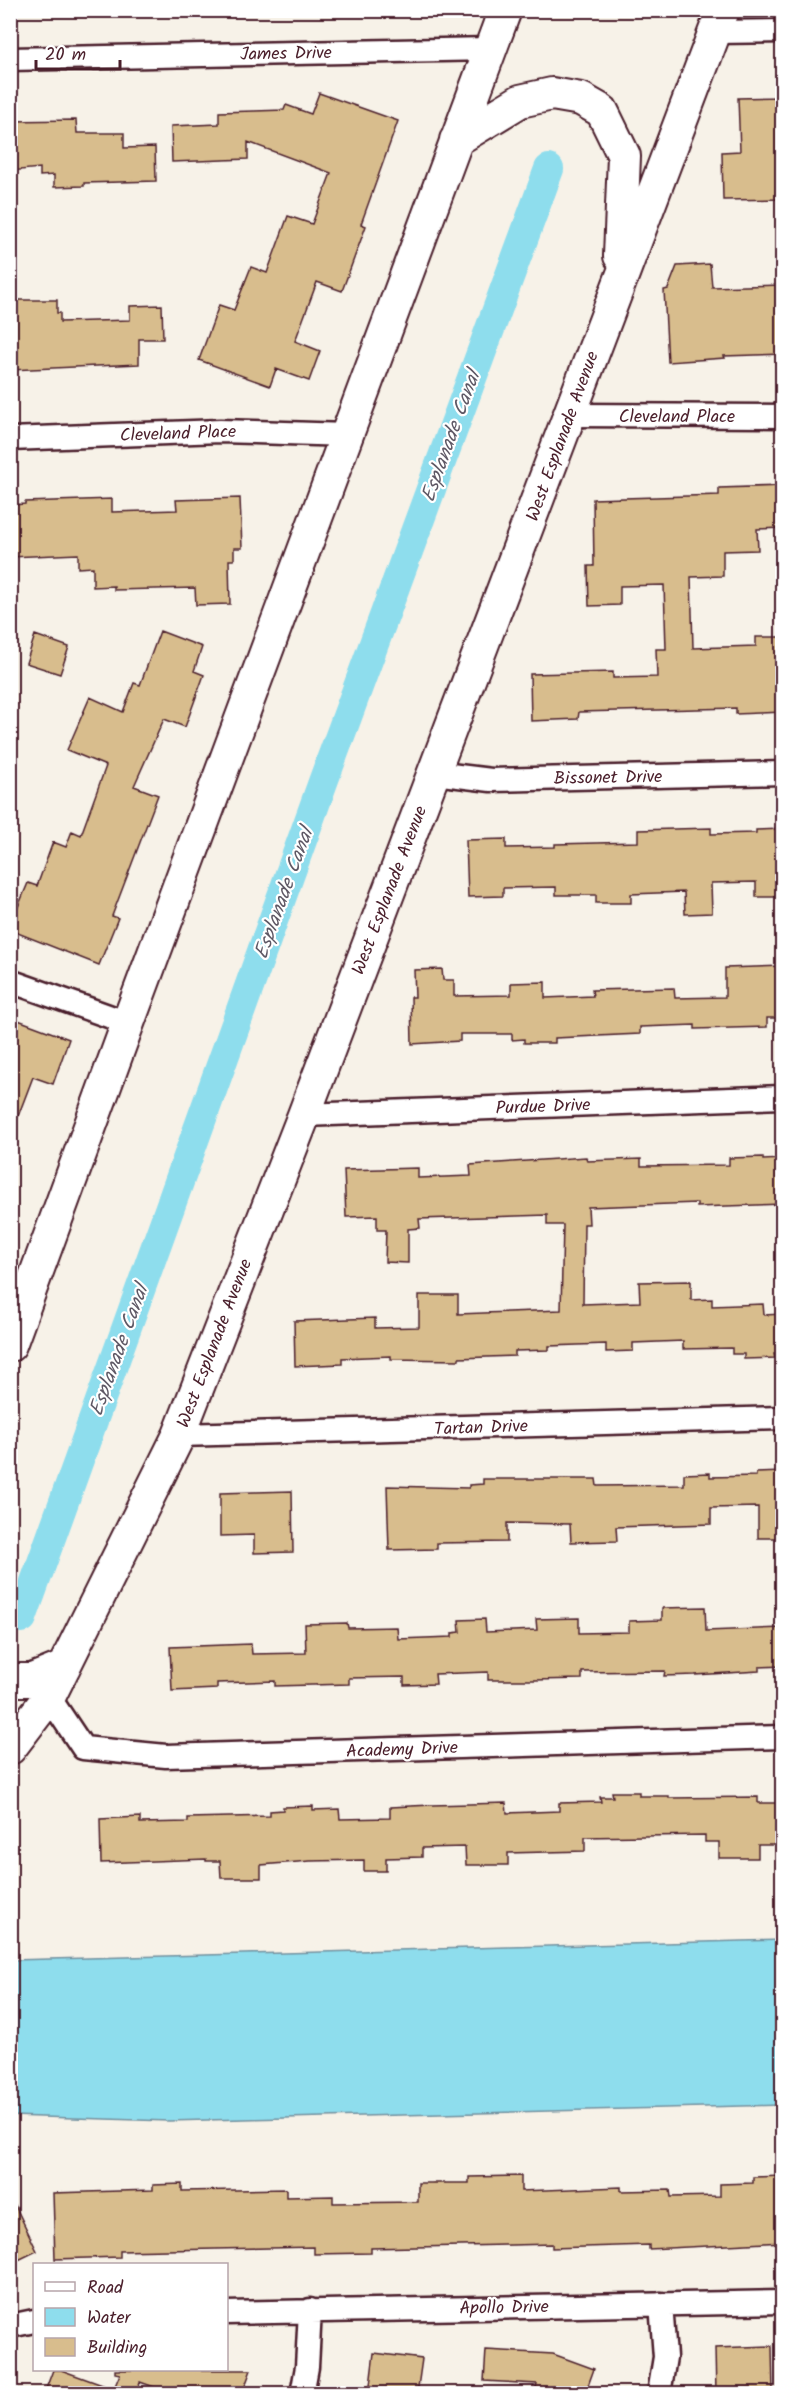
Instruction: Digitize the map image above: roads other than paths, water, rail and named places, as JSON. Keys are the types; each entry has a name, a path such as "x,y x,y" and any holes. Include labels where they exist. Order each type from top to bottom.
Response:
{"main road":[{"path":"10,1345 505,10"},
{"name":"West Esplanade Avenue","path":"10,1748 49,1697 178,1435 304,1114 571,415 619,280 720,21"},
{"path":"456,140 520,101 552,94 580,99 602,111 624,156 619,280"},
{"path":"10,1680 32,1680 64,1667"}],"street":[{"path":"720,21 783,31"},
{"name":"James Drive","path":"10,58 490,49"},
{"name":"Cleveland Place","path":"571,415 783,416"},
{"name":"Cleveland Place","path":"10,439 220,431 346,435"},
{"name":"Bissonet Drive","path":"434,773 491,780 783,773"},
{"path":"10,981 128,1023"},
{"name":"Purdue Drive","path":"304,1114 783,1097"},
{"name":"Tartan Drive","path":"178,1435 783,1418"},
{"name":"Academy Drive","path":"49,1697 83,1748 166,1756 783,1737"},
{"name":"Apollo Drive","path":"228,2313 783,2302"},
{"path":"659,2394 665,2357 661,2304"},
{"path":"302,2394 307,2367 310,2310"},
{"path":"11,2326 33,2322"}],"water":[{"path":"782,1940 782,2105 169,2121 11,2116 11,1960"}],"waterway":[{"name":"Esplanade Canal","path":"22,1618 323,782 549,169"}]}
